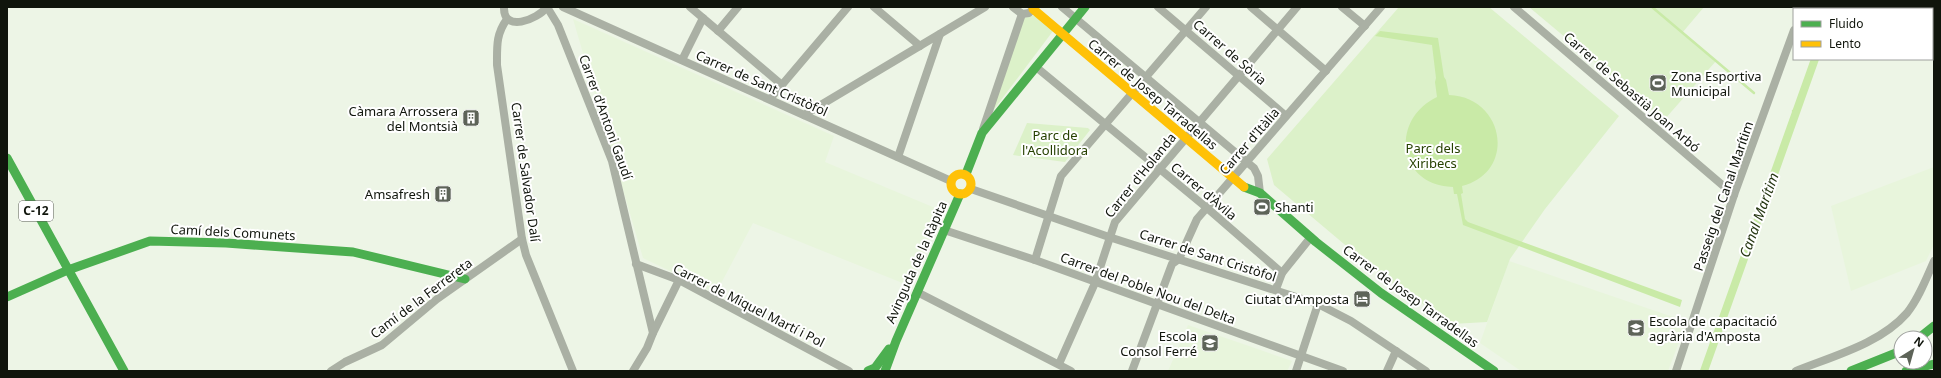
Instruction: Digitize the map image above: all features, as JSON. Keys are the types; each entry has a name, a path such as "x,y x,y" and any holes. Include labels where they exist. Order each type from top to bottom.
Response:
{"main road":[{"path":"966,174 982,132 1085,7"},
{"name":"Carrer de Josep Tarradellas","path":"1034,8 1244,187 1260,193 1381,294 1494,371"},
{"name":"C-12","path":"7,158 124,371"},
{"path":"966,174 972,182 971,189 966,194 960,194 952,190 951,181 955,175 966,174"},
{"name":"Avinguda de la Ràpita","path":"896,341 960,194"},
{"name":"Camí dels Comunets","path":"7,298 68,270 128,247 150,241 226,243 353,252 379,257 465,279"},
{"path":"868,371 875,368 896,341"},
{"path":"885,371 896,341"},
{"path":"1850,371 1893,353"},
{"path":"1906,371 1934,364"}],"street":[{"path":"504,7 504,13 507,19 514,22 533,19 547,7"},
{"name":"Carrer d'Antoni Gaudí","path":"547,7 558,25 612,162 653,333"},
{"name":"Carrer de Sant Cristòfol","path":"563,7 951,181"},
{"path":"690,7 782,85"},
{"path":"718,31 738,7"},
{"path":"770,99 848,7"},
{"path":"874,7 920,46"},
{"path":"804,115 985,7"},
{"path":"1013,7 1022,14 1029,13 1034,8"},
{"name":"Carrer de Josep Tarradellas","path":"1062,7 1254,168 1258,176 1260,193"},
{"name":"Carrer de Sòria","path":"1158,7 1286,116"},
{"path":"1035,260 1061,176 1206,7"},
{"path":"1251,7 1326,71"},
{"name":"Carrer d'Holanda","path":"1059,364 1095,283 1115,222 1297,7"},
{"path":"1342,7 1365,26"},
{"name":"Carrer d'Itàlia","path":"1132,371 1158,305 1172,264 1179,258 1197,220 1381,7"},
{"name":"Carrer de Sebastià Joan Arbó","path":"1514,7 1734,196"},
{"path":"982,132 1022,14"},
{"path":"682,60 703,18"},
{"name":"Carrer de Salvador Dalí","path":"507,19 500,29 497,45 498,64 522,239 526,255 573,371"},
{"name":"Passeig del Canal Marítim","path":"1676,371 1734,196 1793,33"},
{"path":"898,157 940,34"},
{"name":"Carrer d'Àvila","path":"1036,67 1207,208 1282,273"},
{"name":"Carrer de Sant Cristòfol","path":"971,189 1109,237 1276,289 1318,304 1351,320 1426,371"},
{"name":"Carrer del Poble Nou del Delta","path":"944,230 1035,260 1095,283 1343,371"},
{"path":"1276,289 1282,273 1311,237"},
{"name":"Camí de la Ferrereta","path":"331,371 345,362 382,345 437,299 522,239"},
{"path":"1796,371 1869,341 1894,326 1907,312 1918,296 1934,261"},
{"name":"Carrer de Miquel Martí i Pol","path":"636,264 679,280 849,371"},
{"path":"633,371 647,348 679,280"},
{"path":"918,292 1071,371"},
{"path":"1296,371 1318,304"},
{"path":"1387,371 1396,351"},
{"path":"1393,371 1396,351"}],"shaded area":[{"path":"573,19 834,136 825,162 940,210 910,286 753,223 716,293 643,258"},
{"path":"1380,31 1438,38 1444,77 1449,95 1468,99 1482,108 1492,121 1497,136 1497,152 1491,166 1480,178 1462,186 1463,193 1461,194 1465,219 1468,222 1682,300 1680,307 1463,225 1457,194 1454,194 1453,187 1435,184 1421,176 1411,164 1406,150 1406,135 1412,121 1422,107 1437,97 1432,45 1375,36"},
{"path":"1934,167 1934,244 1926,261 1851,291 1831,206"},
{"path":"1509,261 1676,318 1682,334 1668,371 1521,371 1480,343"},
{"name":"Escola Consol Ferré","path":"1188,325 1292,361 1287,371 1168,371"}],"green space":[{"name":"Parc dels Xiribecs","path":"1399,7 1489,7 1619,116 1545,209 1510,259 1487,322 1452,324 1382,276 1274,185 1267,159"},
{"name":"Zona Esportiva Municipal","path":"1529,7 1704,7 1682,33 1716,61 1664,120"},
{"path":"1036,15 1053,31 992,112 1024,18"},
{"name":"Parc de l'Acollidora","path":"1027,123 1088,128 1090,130 1065,162 1013,155"}],"waterway":[{"path":"1652,7 1754,93"},
{"name":"Canal Marítim","path":"1704,371 1815,60"}],"traffic: fast":[{"path":"966,174 982,133 1085,7"},
{"path":"7,158 124,371"},
{"path":"1244,187 1260,193 1316,242 1381,293 1494,371"},
{"path":"885,371 896,341 960,194"},
{"path":"7,297 68,270 150,241 226,243 353,252 465,279"},
{"path":"1929,330 1934,326"},
{"path":"868,371 875,368 889,349"},
{"path":"1851,371 1893,354"},
{"path":"1906,371 1934,364"}],"traffic: slow":[{"path":"1035,7 1033,9 1244,187"},
{"path":"957,174 965,174 971,180 971,184 971,188 965,194 957,194 951,188 951,180 957,174"}],"place":[{"name":"Zona Esportiva Municipal","path":"1658,83"},
{"name":"Càmara Arrossera del Montsià","path":"471,118"},
{"name":"Amsafresh","path":"443,194"},
{"name":"Shanti","path":"1262,207"},
{"name":"Ciutat d'Amposta","path":"1362,299"},
{"name":"Escola de capacitació agrària d'Amposta","path":"1636,328"},
{"name":"Escola Consol Ferré","path":"1210,343"}]}
